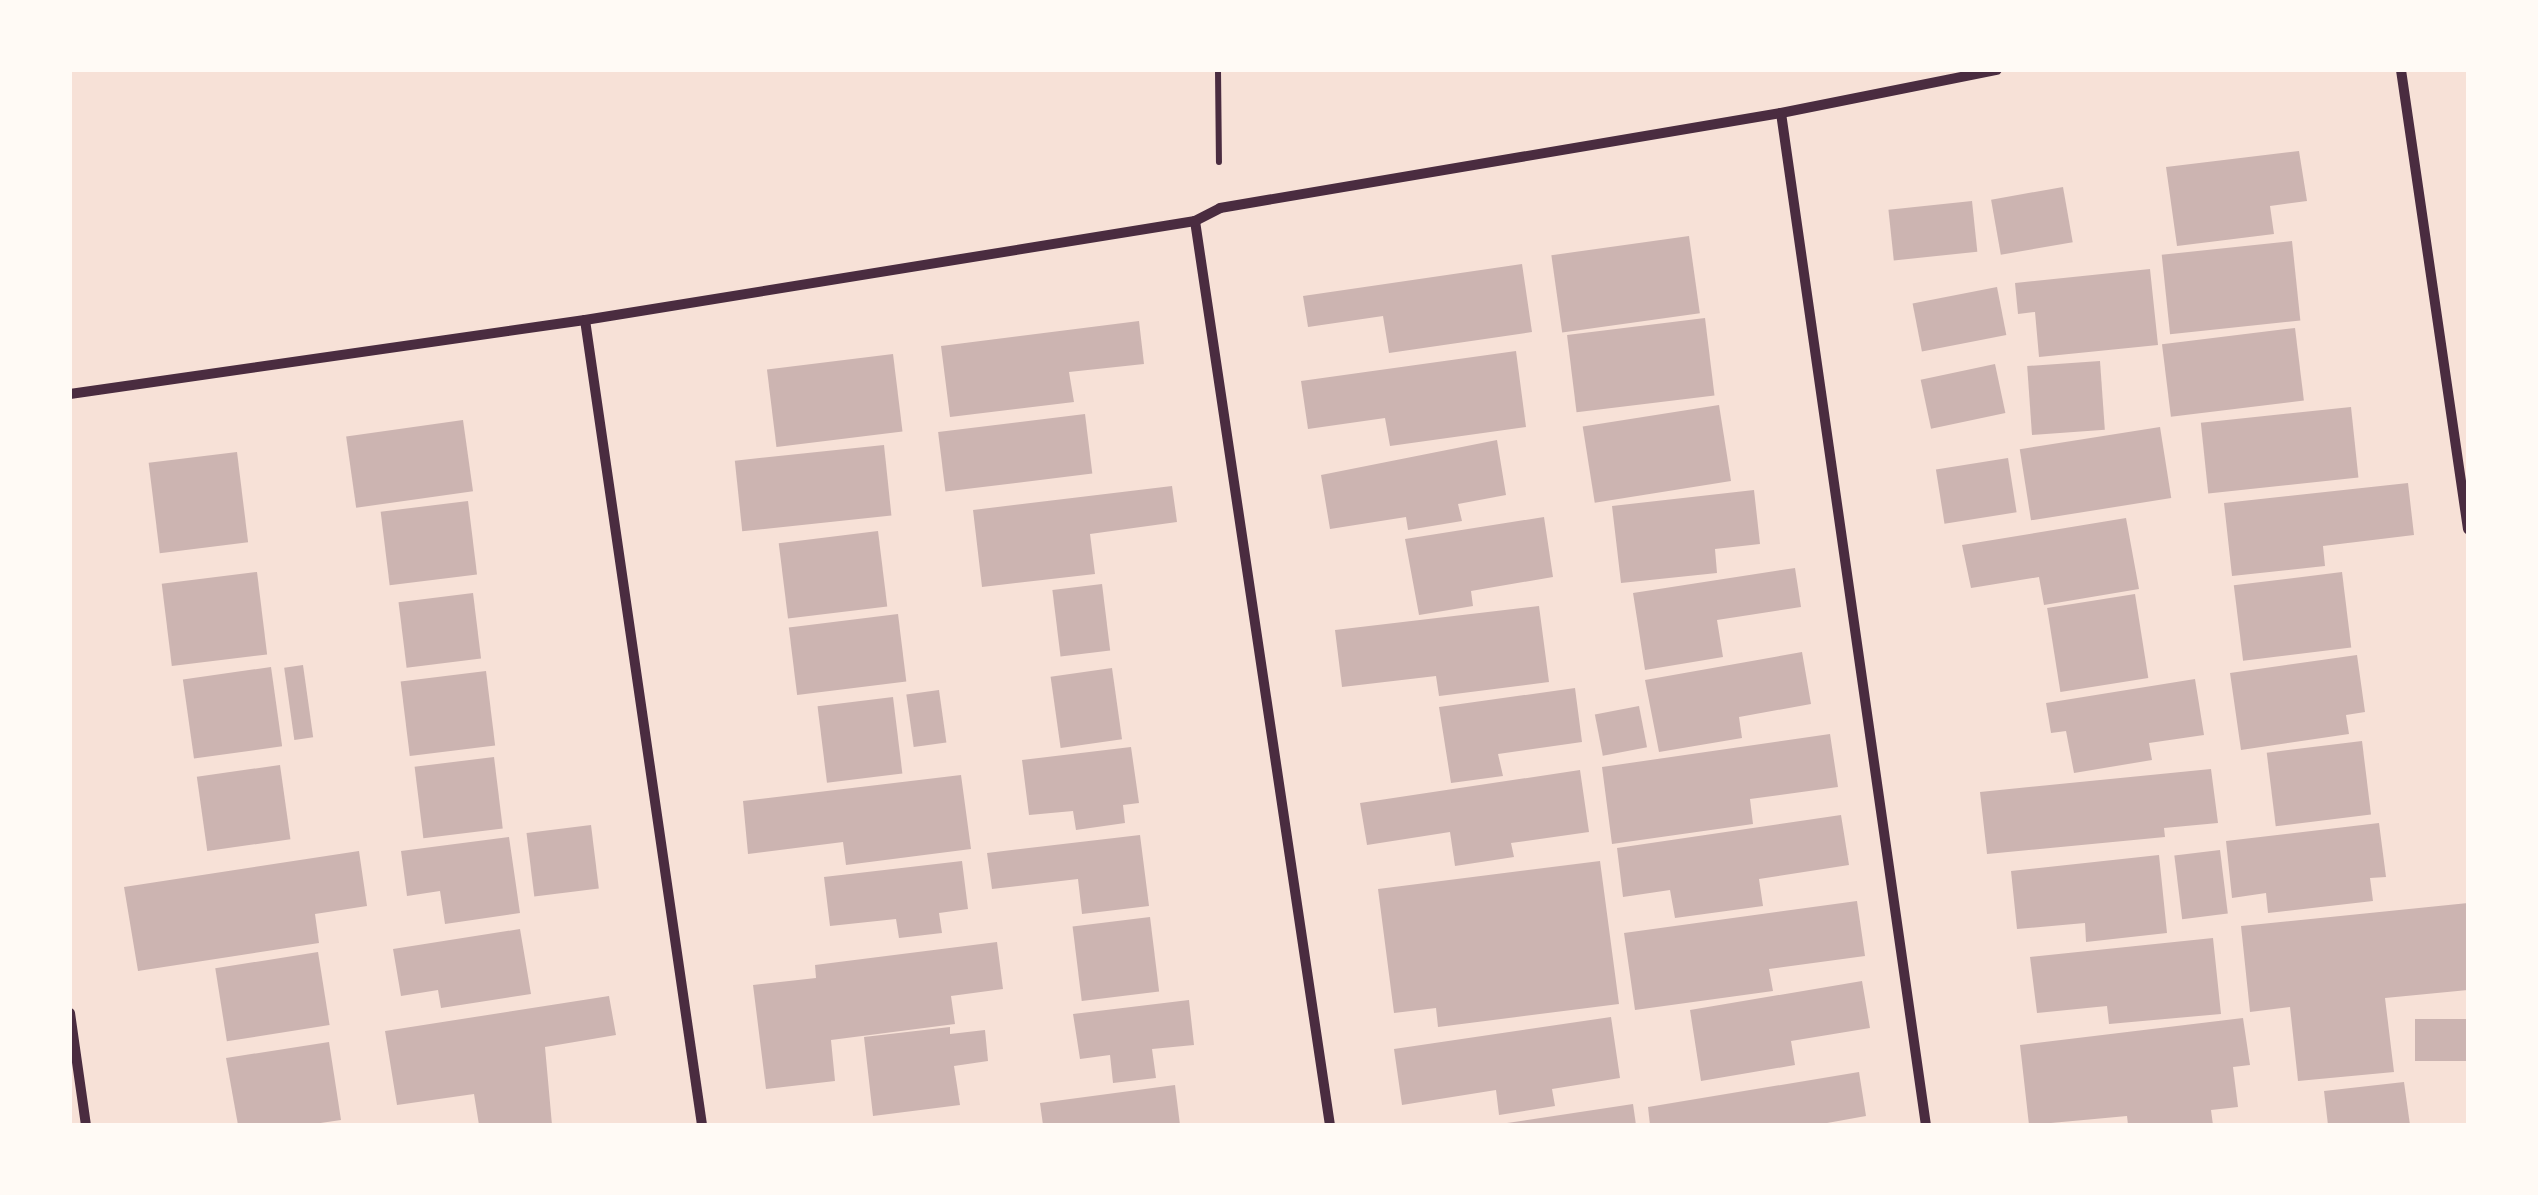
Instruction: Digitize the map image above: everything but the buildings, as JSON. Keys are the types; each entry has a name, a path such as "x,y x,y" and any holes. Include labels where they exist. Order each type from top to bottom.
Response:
{"street":[{"path":"70,394 585,320 1195,222 1220,208 1781,112 1996,70"},
{"path":"2402,70 2468,529"},
{"path":"1781,112 1926,1125"},
{"path":"1195,222 1330,1125"},
{"path":"585,320 702,1125"},
{"path":"70,1013 86,1125"}],"path":[{"path":"1218,70 1220,208"}]}
